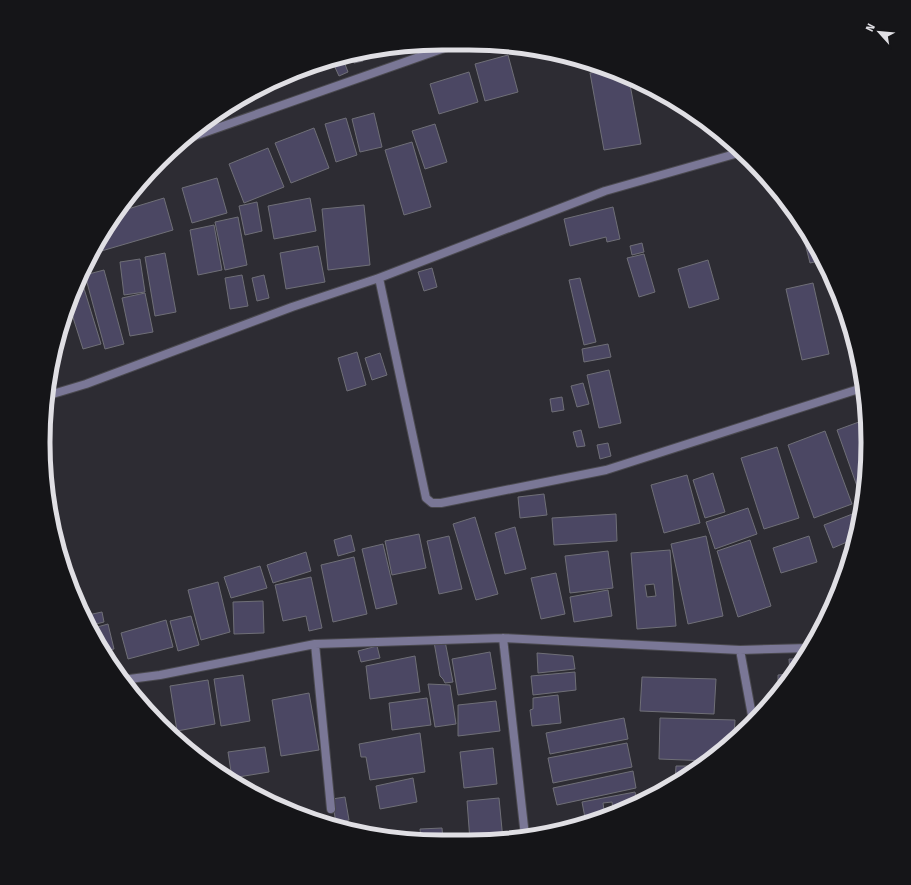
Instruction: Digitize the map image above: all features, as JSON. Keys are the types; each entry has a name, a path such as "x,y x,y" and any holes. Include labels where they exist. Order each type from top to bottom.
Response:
{"street":[{"path":"200,134 439,50"},
{"path":"53,394 86,384 292,307 379,278 605,191 735,154"},
{"path":"379,278 426,498 432,503 441,503 606,470 858,389"},
{"path":"503,638 524,831"},
{"path":"129,679 315,644 503,638 740,650 803,648"},
{"path":"315,644 331,809"},
{"path":"740,650 752,714"}],"building":[{"path":"508,55 518,92 485,101 475,64"},
{"path":"362,59 363,61 354,63 353,61"},
{"path":"344,62 348,72 339,76 334,65"},
{"path":"469,72 478,102 439,114 430,84"},
{"path":"597,72 630,85 641,144 604,150 590,73"},
{"path":"374,113 382,147 360,152 352,119"},
{"path":"346,118 357,155 336,162 325,124"},
{"path":"435,124 447,162 425,169 412,131"},
{"path":"314,128 329,168 291,183 275,143"},
{"path":"412,142 431,207 404,215 385,150"},
{"path":"268,148 284,187 244,203 229,164"},
{"path":"217,178 227,213 192,223 182,188"},
{"path":"164,198 173,230 100,251 116,224 127,209"},
{"path":"310,198 316,231 274,239 268,206"},
{"path":"257,202 262,231 245,235 239,206"},
{"path":"364,205 370,265 328,270 322,209"},
{"path":"613,207 620,239 607,242 606,237 570,246 564,219"},
{"path":"238,217 247,265 225,270 215,222"},
{"path":"214,225 222,270 198,275 190,230"},
{"path":"804,239 817,261 810,263"},
{"path":"642,243 644,252 632,255 630,246"},
{"path":"318,246 325,282 286,289 280,253"},
{"path":"165,253 176,312 155,316 145,257"},
{"path":"644,254 655,292 639,297 627,258"},
{"path":"140,259 145,292 124,295 120,262"},
{"path":"708,260 719,299 689,308 678,269"},
{"path":"432,268 437,287 424,291 418,272"},
{"path":"104,270 124,344 105,349 86,278 88,274"},
{"path":"242,275 248,306 230,309 225,278"},
{"path":"264,275 269,298 257,301 252,278"},
{"path":"580,278 596,342 584,345 569,280"},
{"path":"813,283 829,354 802,360 786,289"},
{"path":"83,285 101,344 83,349 72,314"},
{"path":"145,293 153,332 130,336 122,298"},
{"path":"608,344 611,357 584,362 582,349"},
{"path":"357,352 366,385 347,391 338,358"},
{"path":"380,353 387,375 372,380 365,358"},
{"path":"609,370 621,423 599,428 587,375"},
{"path":"583,383 589,404 577,407 571,386"},
{"path":"562,397 564,410 552,412 550,399"},
{"path":"860,422 861,442 858,490 837,430"},
{"path":"581,430 585,446 577,447 573,432"},
{"path":"825,431 852,504 814,518 788,445"},
{"path":"608,443 611,456 600,459 597,445"},
{"path":"777,447 799,518 764,529 741,458"},
{"path":"713,473 725,512 705,518 693,480"},
{"path":"687,475 700,523 664,533 651,485"},
{"path":"544,494 547,515 520,518 518,497"},
{"path":"748,508 757,534 715,549 706,522"},
{"path":"854,513 849,541 833,548 824,525"},
{"path":"616,514 617,541 554,545 552,518"},
{"path":"475,517 498,594 476,600 453,524"},
{"path":"515,527 526,569 505,574 495,533"},
{"path":"419,534 426,568 392,575 385,541"},
{"path":"351,535 355,551 338,556 334,540"},
{"path":"449,536 462,589 439,594 427,541"},
{"path":"706,536 723,616 688,624 671,544"},
{"path":"809,536 817,562 781,573 773,548"},
{"path":"750,540 771,606 738,617 717,551"},
{"path":"383,544 397,604 376,609 362,549"},
{"path":"670,550 676,626 637,629 631,553","holes":["654,584 656,596 647,597 645,585"]},
{"path":"608,551 613,588 570,593 565,556"},
{"path":"306,552 311,571 273,583 267,565"},
{"path":"354,557 367,614 333,622 321,565"},
{"path":"260,566 267,588 231,598 224,577"},
{"path":"556,573 565,614 541,619 531,578"},
{"path":"311,577 322,628 309,631 306,616 283,621 275,585"},
{"path":"218,582 230,632 201,640 188,590"},
{"path":"608,590 612,616 574,622 570,597"},
{"path":"263,601 264,633 234,634 233,602"},
{"path":"102,612 104,622 95,624 89,615"},
{"path":"191,616 199,645 178,651 170,621"},
{"path":"166,620 173,647 128,659 121,633"},
{"path":"108,624 114,649 109,650 96,627"},
{"path":"445,641 453,682 445,683 440,676 434,642"},
{"path":"377,646 380,658 361,662 358,651"},
{"path":"490,652 496,689 458,695 452,659"},
{"path":"537,653 573,656 575,669 538,673"},
{"path":"415,656 420,692 370,699 366,666"},
{"path":"789,659 796,659 795,661 790,668"},
{"path":"575,672 576,690 533,695 531,676"},
{"path":"785,674 778,684 778,675"},
{"path":"243,675 250,721 221,726 214,679"},
{"path":"642,677 716,679 714,714 640,711"},
{"path":"208,680 215,724 177,731 170,686"},
{"path":"428,684 450,685 456,724 435,727"},
{"path":"309,693 319,750 281,756 272,700"},
{"path":"558,695 561,723 532,726 530,710 533,709 533,698"},
{"path":"427,698 431,725 392,730 389,703"},
{"path":"496,701 500,731 458,736 458,705"},
{"path":"624,718 628,739 550,754 546,733"},
{"path":"660,718 735,720 734,731 698,761 659,759"},
{"path":"420,733 425,772 370,780 366,757 361,757 359,744"},
{"path":"627,743 632,767 553,783 548,758"},
{"path":"265,747 269,772 238,777 231,773 228,752"},
{"path":"493,748 497,784 464,788 460,752"},
{"path":"676,766 691,766 687,769 675,776"},
{"path":"633,771 636,788 557,805 553,788"},
{"path":"413,778 417,802 380,809 376,786"},
{"path":"635,792 636,797 613,807 612,802 603,803 604,810 606,810 585,817 582,802"},
{"path":"345,797 349,820 341,822 336,820 332,799"},
{"path":"499,798 502,833 470,835 467,801"},
{"path":"442,828 443,835 421,834 420,829"}]}
